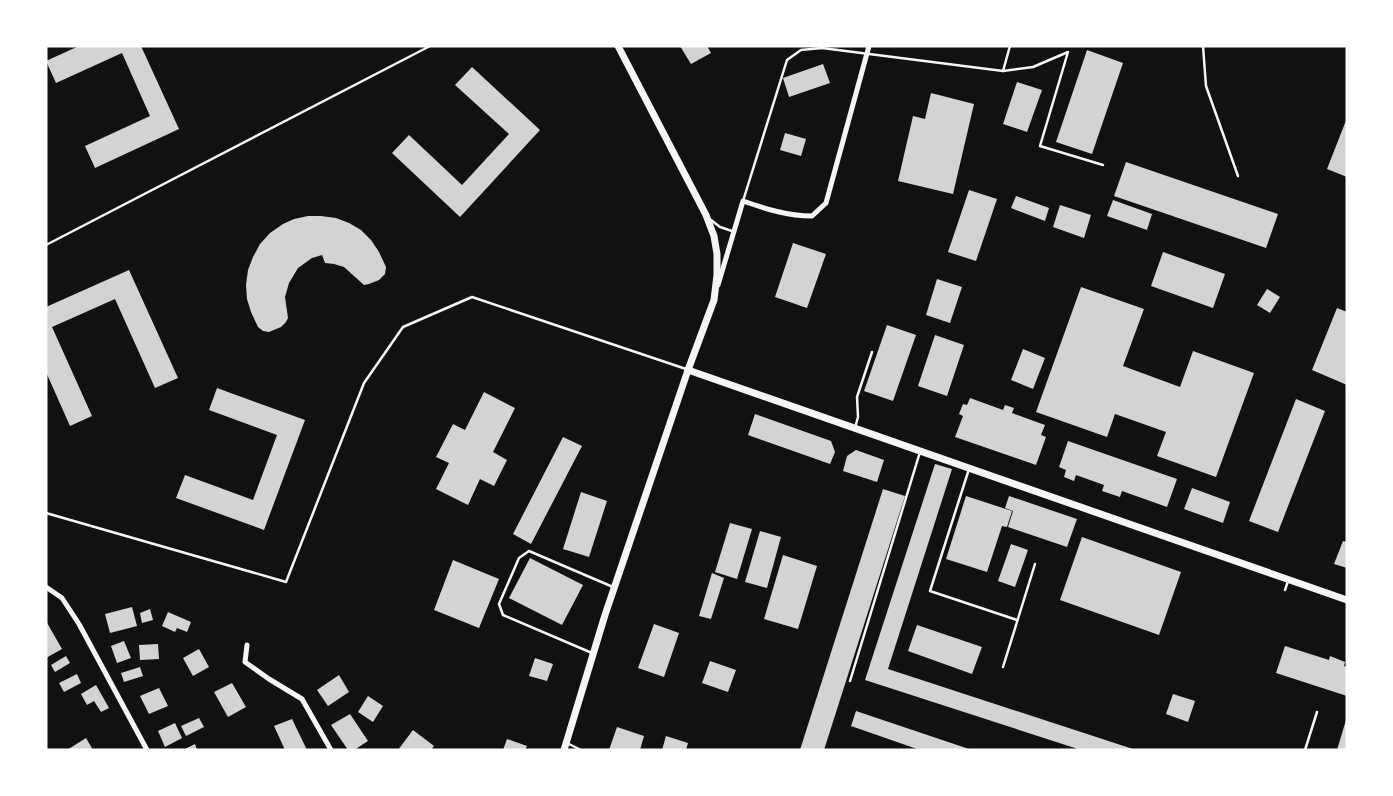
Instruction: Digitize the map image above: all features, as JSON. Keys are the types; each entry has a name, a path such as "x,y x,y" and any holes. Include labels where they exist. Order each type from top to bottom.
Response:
{"main road":[{"path":"565,746 614,588 688,370 714,300 717,275 717,254 714,236 706,215 618,46"},
{"path":"688,370 1347,600"}],"street":[{"path":"714,300 743,201 799,216 812,216 826,203 869,46"},
{"path":"46,587 62,598 79,624 147,750"},
{"path":"247,645 245,662 268,679 302,699 332,750"}],"lane":[{"path":"46,245 430,46"},
{"path":"1003,71 1010,46"},
{"path":"1203,46 1206,86 1238,176"},
{"path":"743,201 787,60 801,50 808,49 822,48 1003,71 1034,67 1068,52 1040,146 1103,165"},
{"path":"706,215 715,224 735,232"},
{"path":"46,513 286,582 364,383 403,327 472,297 688,370"},
{"path":"855,428 858,417 857,396 872,352"},
{"path":"850,681 920,450"},
{"path":"969,468 930,591 1017,620"},
{"path":"593,654 503,615 499,604 519,558 529,551 614,588"},
{"path":"1003,667 1035,564"},
{"path":"1285,590 1289,579"},
{"path":"1305,750 1317,712"},
{"path":"565,746 581,750"}],"building":[{"path":"79,46 141,46 179,129 95,168 85,146 150,116 122,53 56,83 46,61"},
{"path":"680,46 707,46 711,53 691,64"},
{"path":"1087,50 1123,63 1092,154 1056,142"},
{"path":"823,64 830,83 789,97 783,78"},
{"path":"472,67 540,130 460,217 392,153 409,135 462,185 509,134 455,85"},
{"path":"1017,82 1042,90 1027,132 1003,124"},
{"path":"931,93 974,104 953,194 898,181 913,116 925,119"},
{"path":"1347,118 1347,177 1327,169"},
{"path":"785,133 806,139 801,156 780,150"},
{"path":"1126,162 1278,214 1266,248 1114,196"},
{"path":"969,190 997,199 976,261 948,252"},
{"path":"1016,196 1049,208 1045,221 1011,208"},
{"path":"1113,200 1152,214 1147,230 1107,216"},
{"path":"1060,205 1091,215 1084,238 1053,227"},
{"path":"308,216 336,218 361,230 379,252 386,267 385,274 379,280 364,285 344,267 325,263 322,255 312,258 298,268 289,283 285,297 288,318 286,322 281,327 269,332 263,331 258,327 247,299 248,270 253,257 260,244 270,233 294,219"},
{"path":"793,243 826,254 807,308 775,297"},
{"path":"1163,252 1225,274 1213,308 1151,286"},
{"path":"129,270 178,378 155,388 115,299 52,327 92,416 70,426 46,372 46,307"},
{"path":"937,279 962,287 950,323 926,315"},
{"path":"1081,287 1144,309 1123,366 1180,387 1193,351 1254,373 1216,477 1157,456 1166,432 1115,414 1107,437 1036,412"},
{"path":"1267,289 1280,297 1270,313 1257,305"},
{"path":"1337,308 1347,312 1347,385 1312,370"},
{"path":"887,325 916,335 893,401 864,391"},
{"path":"935,335 964,345 947,396 918,386"},
{"path":"1023,349 1045,358 1033,389 1011,380"},
{"path":"217,388 305,420 264,530 176,498 185,475 253,500 277,435 209,410"},
{"path":"484,392 515,408 493,452 507,460 494,486 480,479 468,505 436,489 449,463 436,457 453,424 465,430"},
{"path":"970,398 1003,410 1005,405 1014,408 1012,413 1045,425 1041,435 1046,437 1036,465 955,437 963,416 959,414 963,404 967,405"},
{"path":"1296,399 1325,411 1278,532 1249,521"},
{"path":"755,414 831,441 835,452 830,464 748,435"},
{"path":"563,437 582,446 531,544 513,534"},
{"path":"1068,441 1177,479 1167,507 1122,491 1120,497 1102,491 1104,485 1076,475 1074,481 1064,477 1066,470 1059,467"},
{"path":"856,450 884,460 877,482 843,471 847,456"},
{"path":"935,464 952,469 888,669 1136,750 1081,750 865,680"},
{"path":"1192,488 1230,502 1223,523 1184,509"},
{"path":"883,489 905,496 824,750 800,750"},
{"path":"581,492 607,501 589,557 563,549"},
{"path":"966,496 1012,511 1007,527 1002,526 987,572 946,559"},
{"path":"1009,496 1077,519 1067,547 1008,527 1013,511 1005,508"},
{"path":"730,523 752,529 737,579 715,572"},
{"path":"760,531 781,537 767,588 745,582"},
{"path":"1082,537 1181,572 1159,635 1060,600"},
{"path":"1343,541 1347,542 1347,568 1334,564"},
{"path":"1011,544 1028,550 1015,587 998,581"},
{"path":"783,555 817,566 798,629 764,619"},
{"path":"530,558 583,585 562,625 509,598"},
{"path":"453,560 499,579 479,628 434,610"},
{"path":"712,573 724,578 711,619 699,616"},
{"path":"132,607 137,626 110,633 105,614"},
{"path":"150,609 153,620 142,623 140,613"},
{"path":"168,612 191,622 187,632 177,628 175,632 162,626"},
{"path":"46,621 62,649 46,658"},
{"path":"654,624 679,633 664,677 638,668"},
{"path":"917,625 982,647 972,674 908,651"},
{"path":"124,641 131,658 117,663 111,646"},
{"path":"158,644 159,659 140,660 139,645"},
{"path":"1285,646 1329,660 1330,656 1345,662 1344,666 1347,667 1347,696 1276,673"},
{"path":"199,649 209,667 193,676 183,658"},
{"path":"66,656 70,663 55,672 51,665"},
{"path":"535,658 553,664 547,681 529,676"},
{"path":"710,661 736,670 728,692 702,683"},
{"path":"140,667 143,676 124,682 121,673"},
{"path":"77,674 81,683 64,692 59,683"},
{"path":"339,675 349,692 328,706 317,690"},
{"path":"232,683 246,707 228,717 214,692"},
{"path":"96,685 109,708 101,712 94,701 87,705 81,694"},
{"path":"159,688 168,706 149,714 140,696"},
{"path":"1173,694 1195,701 1188,722 1166,714"},
{"path":"368,696 383,706 373,722 358,712"},
{"path":"856,711 969,750 920,750 851,726"},
{"path":"350,714 368,741 354,750 348,750 331,725"},
{"path":"199,718 204,727 186,736 181,726"},
{"path":"292,719 307,750 285,750 274,726"},
{"path":"1346,720 1347,750 1337,750"},
{"path":"175,723 182,738 165,747 158,731"},
{"path":"617,727 644,736 640,750 609,750"},
{"path":"413,730 434,746 431,750 398,750"},
{"path":"666,736 688,743 686,750 662,750"},
{"path":"86,738 93,750 67,750"},
{"path":"507,739 527,746 525,750 503,750"},
{"path":"195,744 197,750 183,750"}]}
